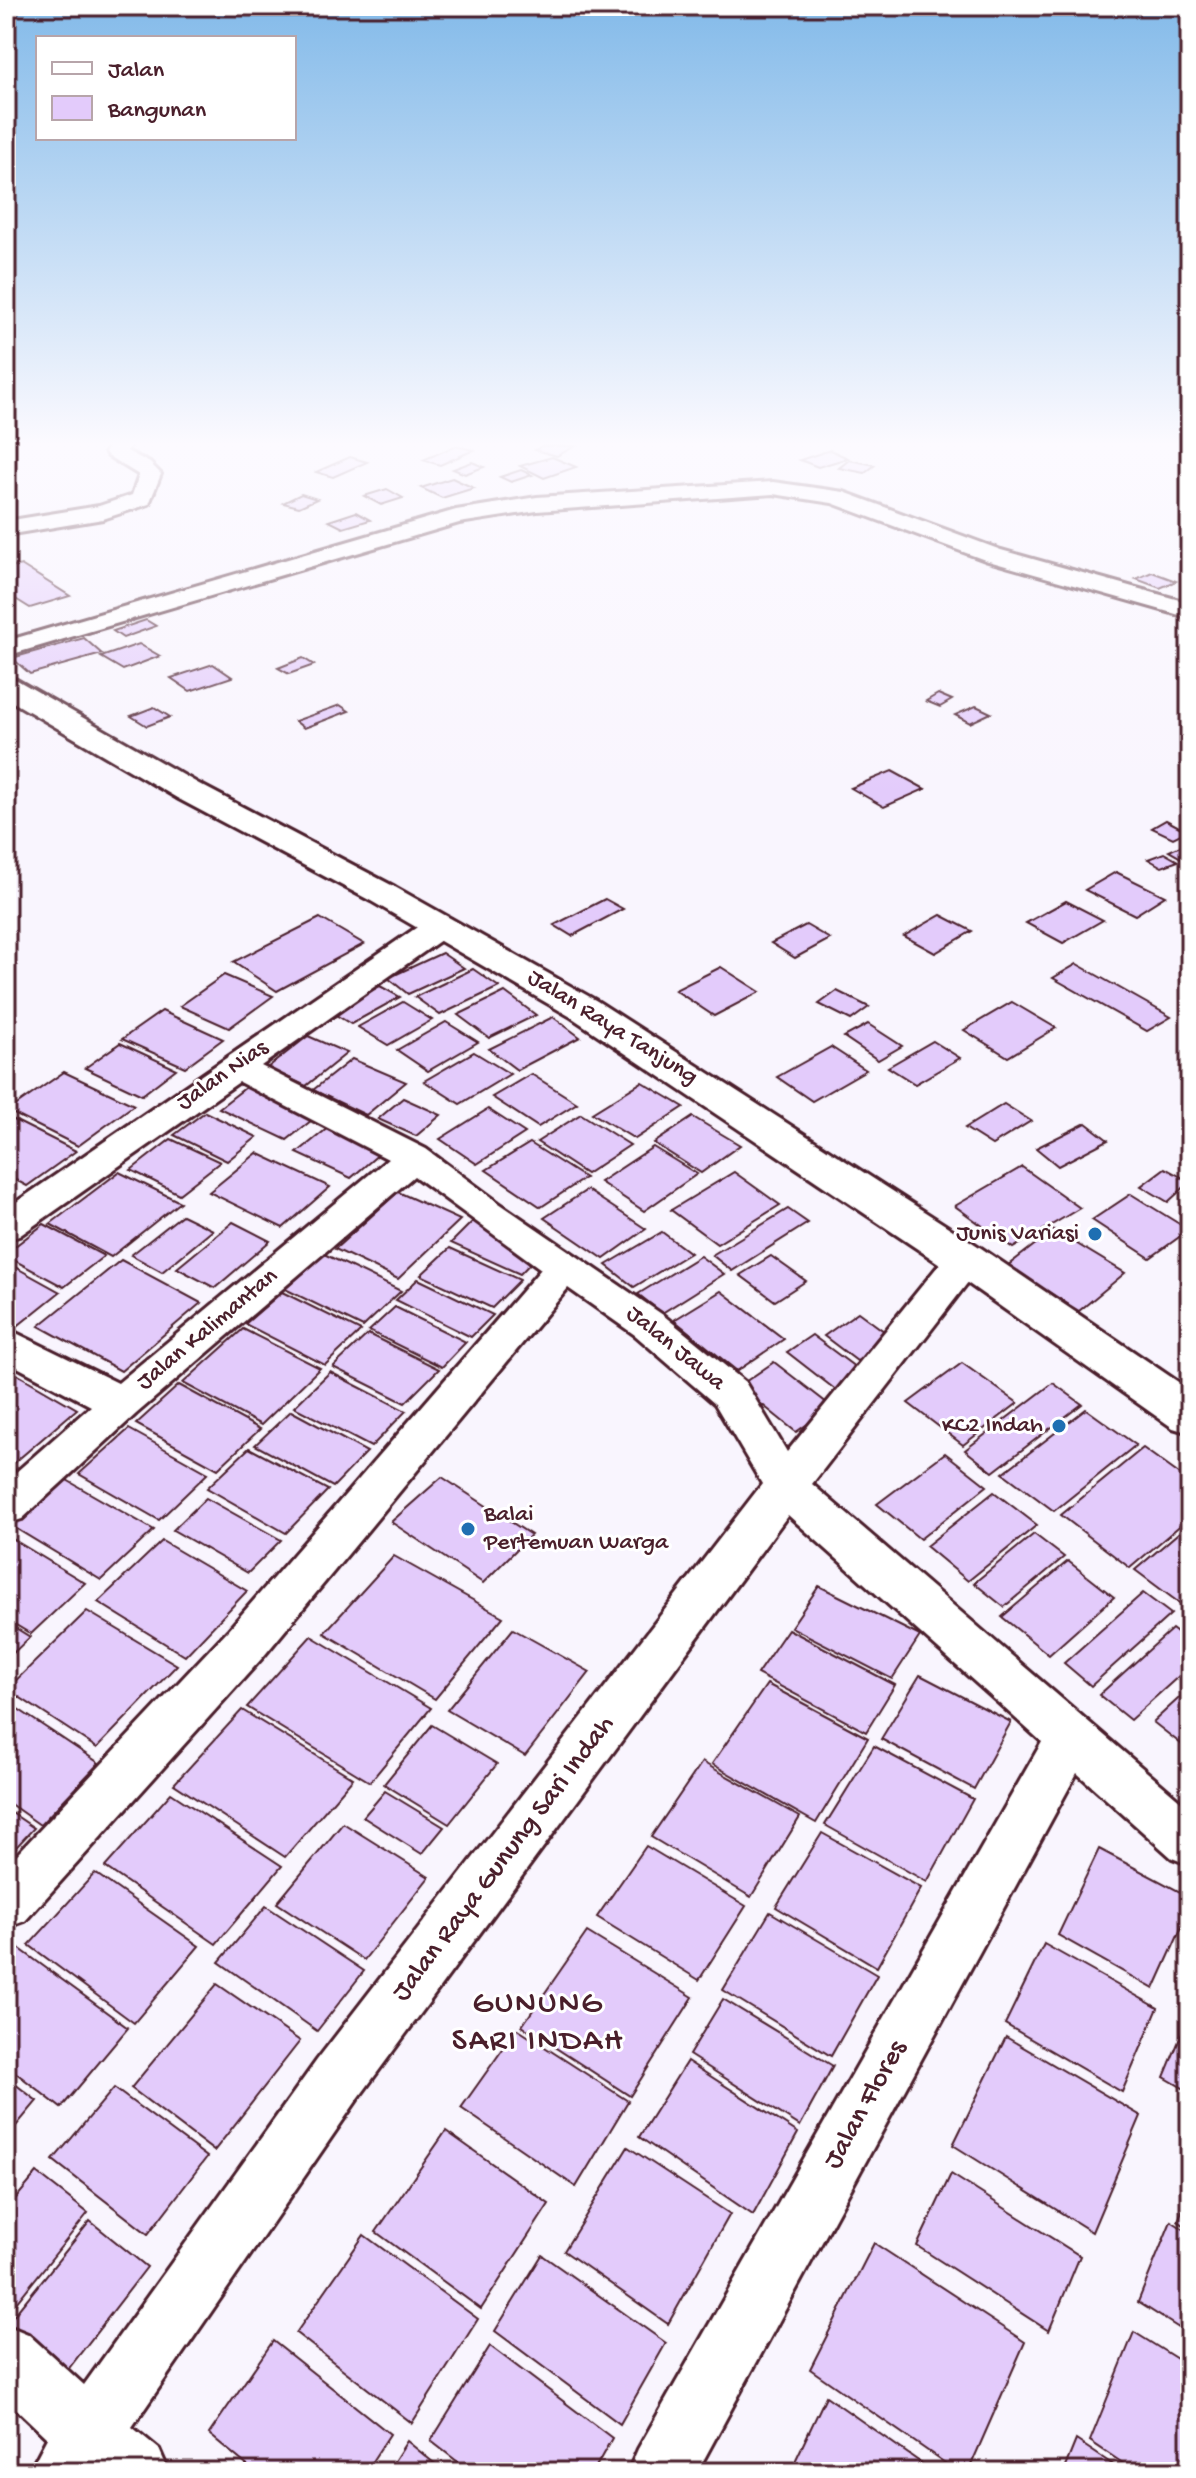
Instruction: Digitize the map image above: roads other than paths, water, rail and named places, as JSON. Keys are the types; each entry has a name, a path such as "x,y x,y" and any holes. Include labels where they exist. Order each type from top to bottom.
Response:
{"main road":[{"name":"Jalan Raya Tanjung","path":"6,686 188,791 440,926 584,1009 965,1259 1190,1415"}],"street":[{"path":"6,649 304,562"},
{"path":"1016,562 1190,611"},
{"name":"Jalan Nias","path":"6,1227 440,926"},
{"name":"Jalan Jawa","path":"236,1067 413,1157 649,1325 730,1393 785,1486 1190,1841"},
{"name":"Jalan Kalimantan","path":"6,1507 121,1403 413,1157"},
{"name":"Jalan Raya Gunung Sari Indah","path":"96,2460 337,2080 785,1486 965,1259"},
{"path":"6,1903 246,1643 565,1266"},
{"path":"6,1343 121,1403"},
{"name":"Jalan Flores","path":"661,2472 1071,1737"},
{"path":"6,2356 96,2460"}],"place":[{"name":"Junis Variasi","path":"1095,1234"},
{"name":"KC2 Indah","path":"1059,1426"},
{"name":"Balai Pertemuan Warga","path":"468,1529"}],"district":[{"name":"GUNUNG SARI INDAH","path":"538,2024"}]}
